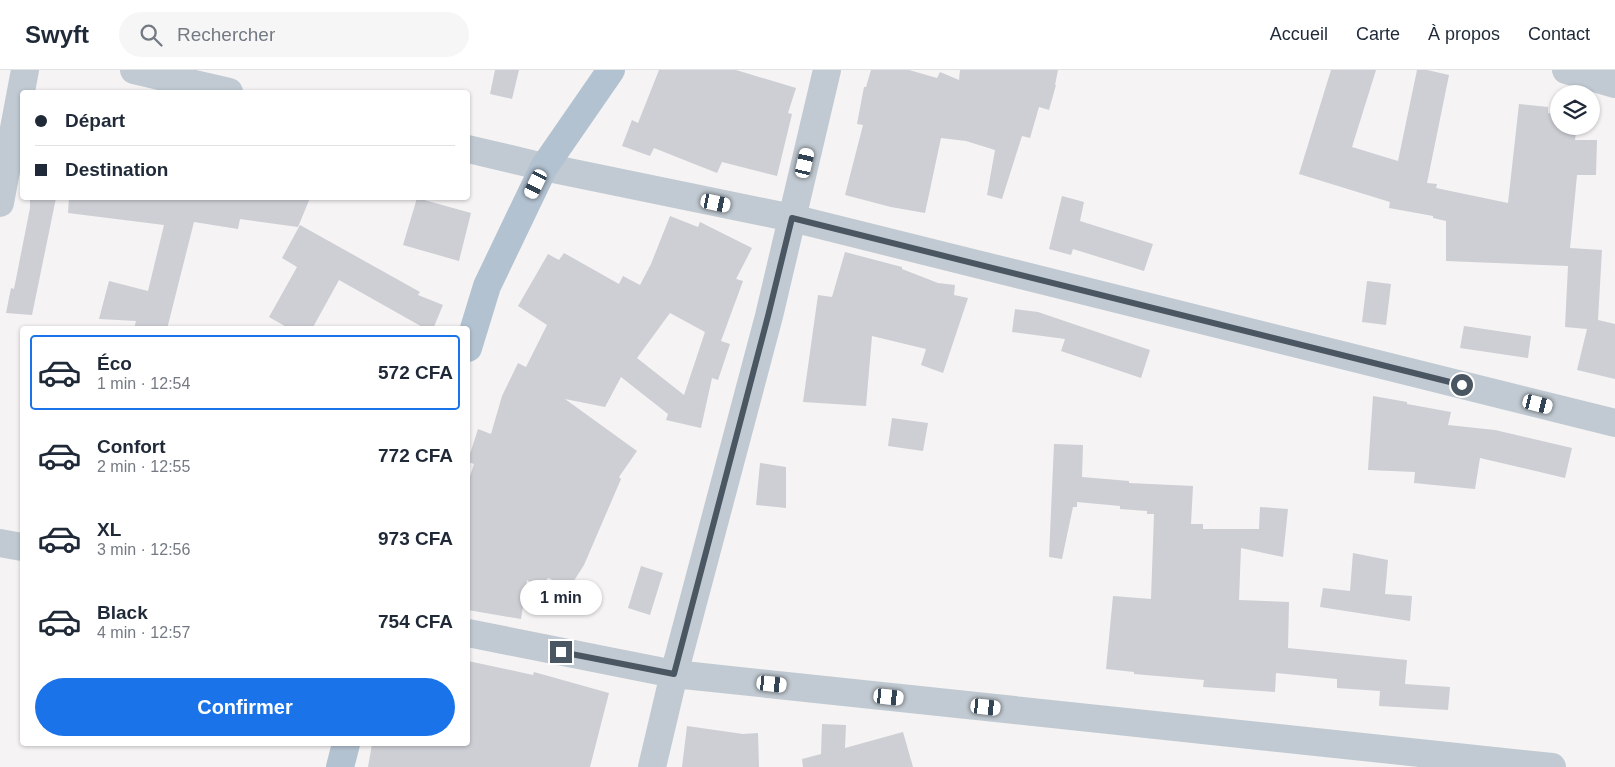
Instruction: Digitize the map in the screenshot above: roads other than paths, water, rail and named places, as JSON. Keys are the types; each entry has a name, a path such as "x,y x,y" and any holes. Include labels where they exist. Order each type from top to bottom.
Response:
{"main road":[{"path":"470,341 487,286 544,167 611,70"},
{"path":"340,767 345,746"}],"street":[{"path":"22,90 26,70"},
{"path":"134,70 220,90"},
{"path":"652,767 674,674 768,316 827,70"},
{"path":"1566,70 1615,84"},
{"path":"0,203 20,101"},
{"path":"470,149 544,167 792,218 1615,423"},
{"path":"0,543 20,547"},
{"path":"470,633 674,674 1552,767"}]}
